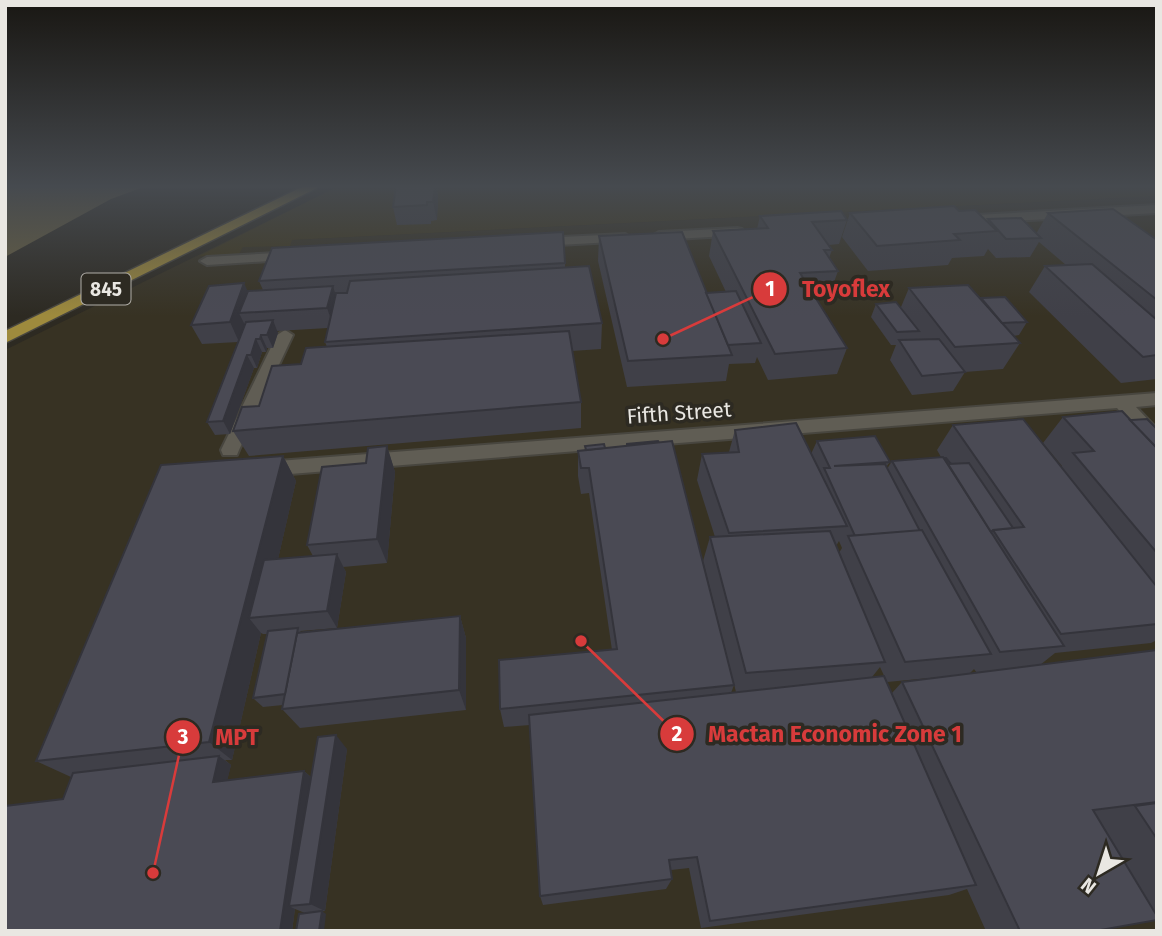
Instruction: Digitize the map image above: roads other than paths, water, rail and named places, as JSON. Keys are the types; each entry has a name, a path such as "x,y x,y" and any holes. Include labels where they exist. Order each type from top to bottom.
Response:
{"main road":[{"name":"845","path":"5,338 228,229"}],"street":[{"path":"520,243 755,231"},
{"path":"207,261 313,255"},
{"path":"224,460 285,335"},
{"name":"Fifth Street","path":"252,470 1157,399"},
{"path":"1121,402 1157,441"}],"place":[{"name":"Toyoflex","path":"663,339"},
{"name":"Mactan Economic Zone 1","path":"581,641"},
{"name":"MPT","path":"153,873"}]}
